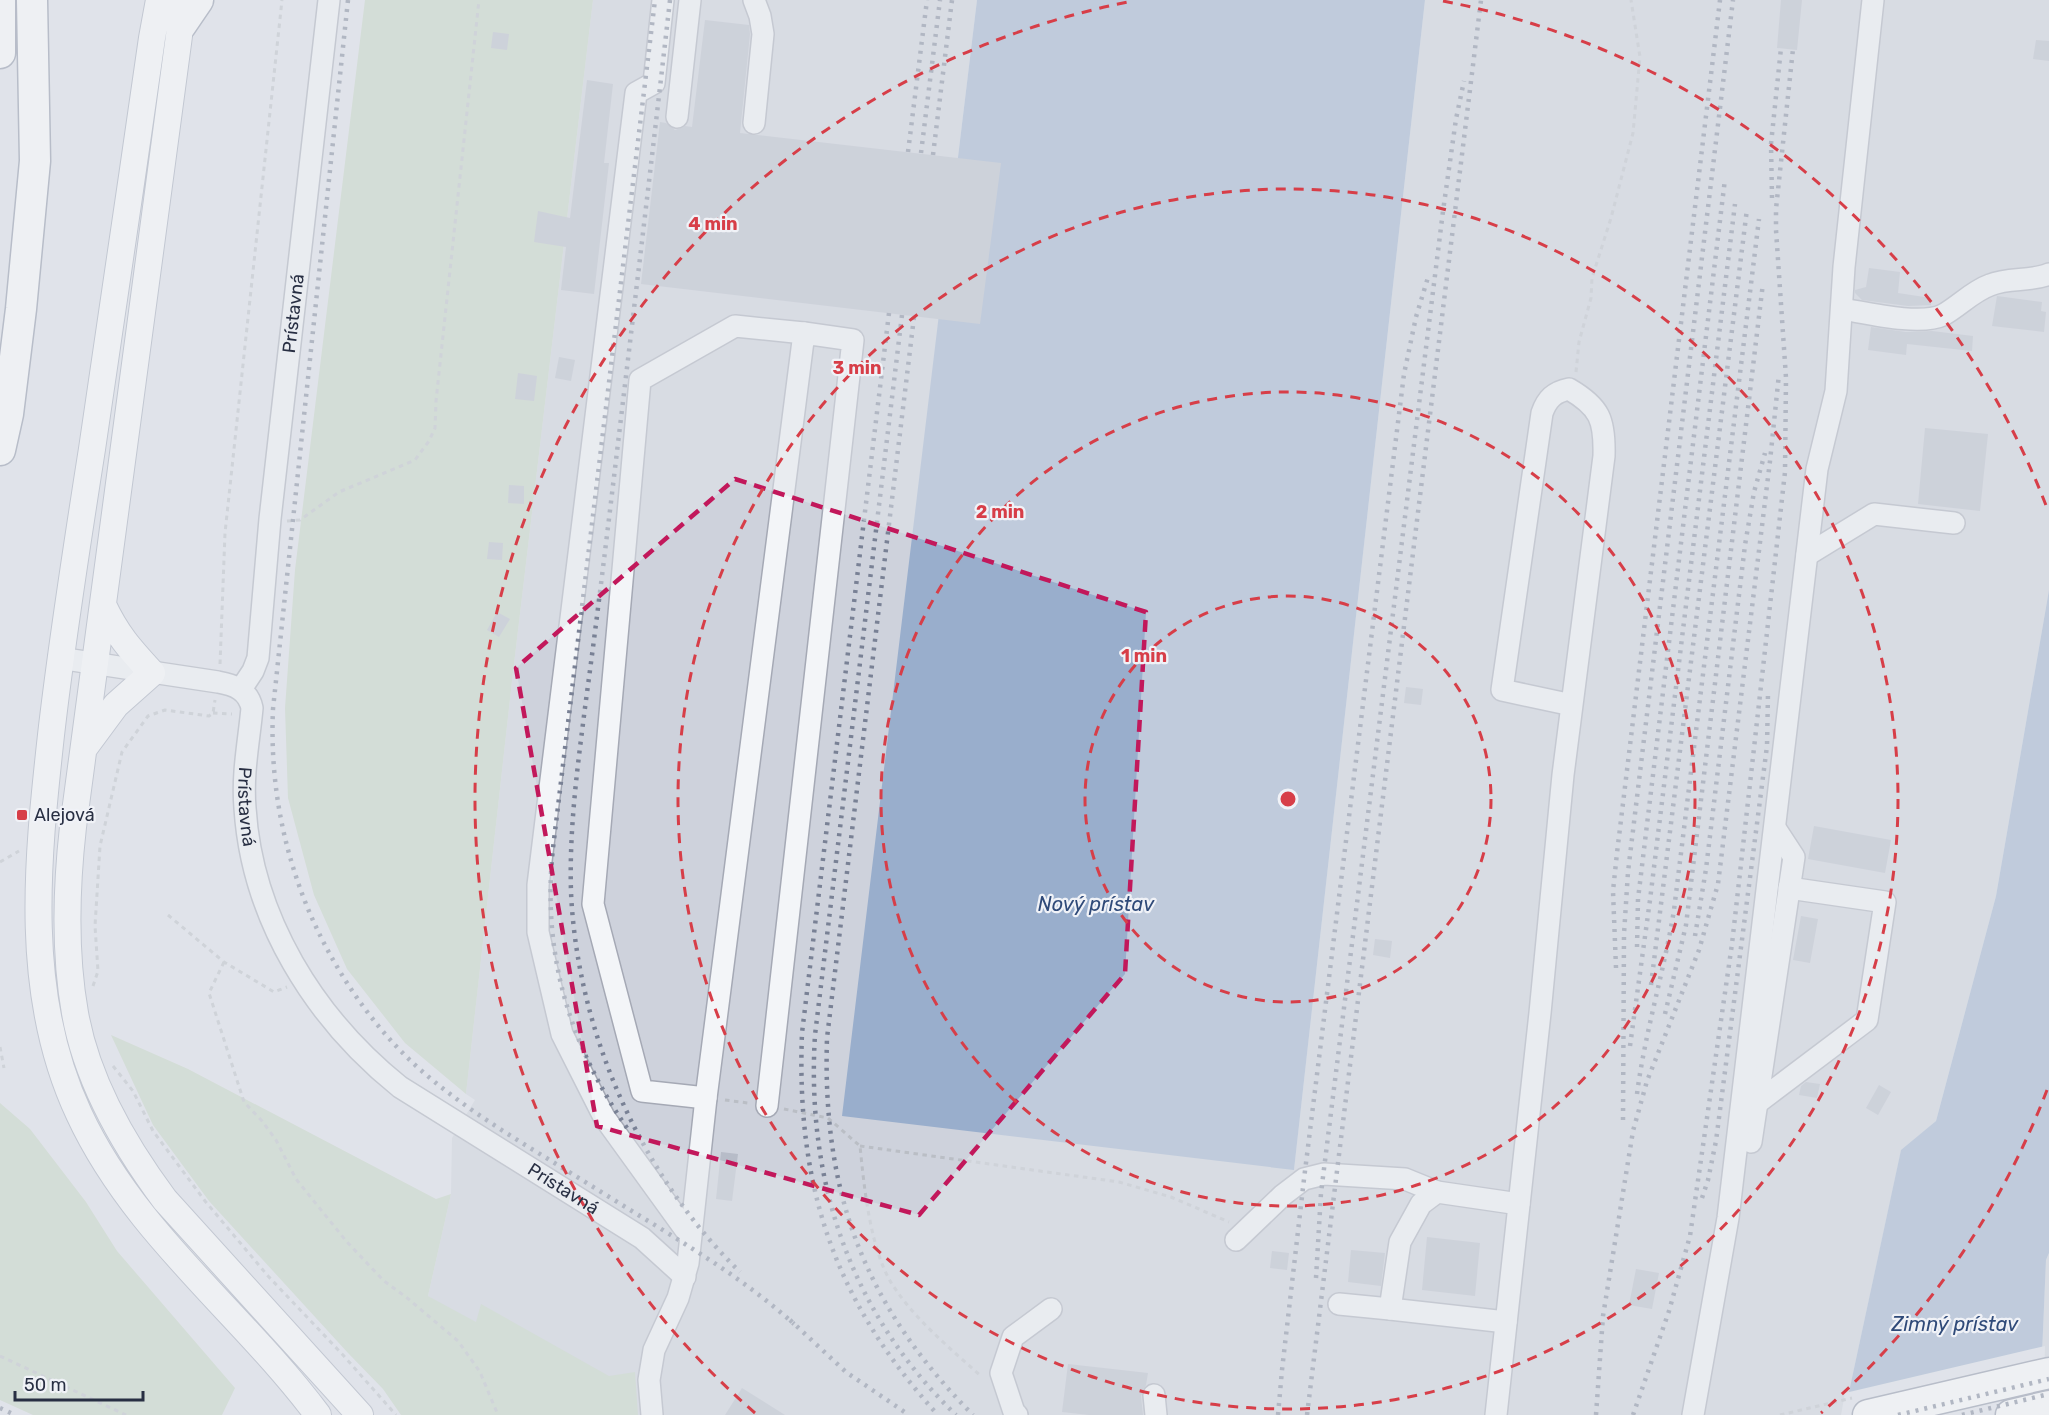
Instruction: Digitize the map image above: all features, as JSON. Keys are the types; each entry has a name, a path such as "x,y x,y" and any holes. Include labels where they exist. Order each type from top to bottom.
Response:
{"highway":[{"path":"0,0 0,53"},
{"path":"0,450 8,414 35,161 32,0"},
{"path":"182,13 198,0"},
{"path":"1868,1415 2049,1373"},
{"path":"2011,1415 2049,1406"}],"main road":[{"path":"144,0 152,38"},
{"path":"159,0 59,658 42,817 38,914 41,970 47,1013 60,1064 70,1094 106,1165 144,1218 224,1309 295,1384 318,1415"},
{"path":"182,13 94,664 69,867 67,944 75,1014 99,1089 131,1151 165,1200 360,1415"},
{"path":"85,747 116,705 152,673 118,635 103,605"}],"street":[{"name":"Prístavná","path":"329,0 270,519 258,658 253,671 241,689 252,708 246,756 245,806 249,845 256,874 284,949 303,981 354,1046 400,1087 642,1238 685,1277"},
{"path":"663,0 654,83 636,93 538,885 538,932 562,1034 604,1117 690,1236"},
{"path":"677,117 690,0"},
{"path":"754,0 763,34 754,123"},
{"path":"1693,1415 1728,1218 1817,469 1836,391 1844,267 1873,0"},
{"path":"1842,309 1922,320 1941,315 1989,285 2008,280 2040,278 2049,274"},
{"path":"706,1098 642,1091 593,904 640,380 735,326 853,340 767,1106"},
{"path":"652,1415 649,1380 654,1350 685,1277 804,333"},
{"path":"1496,1415 1540,1013 1563,776 1604,456 1605,435 1599,415 1588,400 1569,389 1559,392 1546,401 1542,413 1502,690 1572,705"},
{"path":"1807,555 1874,514 1954,523"},
{"path":"59,658 218,682 241,689"},
{"path":"1728,1218 1749,1160 1794,857 1775,828"},
{"path":"1757,1103 1868,1020 1885,902 1790,888"},
{"path":"1242,1235 1283,1195 1304,1179 1324,1174 1405,1179 1437,1192 1519,1204"},
{"path":"1390,1309 1400,1242 1421,1204 1437,1192"},
{"path":"1339,1304 1506,1322"},
{"path":"1017,1415 1001,1373 1012,1337 1051,1309"}],"path":[{"path":"92,992 98,971 95,926 100,846 122,752 148,716 165,710 209,716 213,713 222,654 225,533 282,0"},
{"path":"270,519 292,521 300,519 339,492 415,460 429,441 435,428 479,0"},
{"path":"1578,395 1576,368 1579,342 1591,298 1592,278 1611,218 1633,133 1640,57 1631,0"},
{"path":"168,915 224,962 274,992 303,981"},
{"path":"224,962 209,993 244,1102 276,1140 296,1179 347,1242 384,1281 458,1341 480,1372 498,1415"},
{"path":"0,1047 4,1068"},
{"path":"106,1058 133,1091 153,1131 205,1202 267,1276 343,1355 396,1415"},
{"path":"706,1098 767,1106 828,1118 860,1146 1119,1182 1171,1197 1242,1235"},
{"path":"860,1146 870,1219 879,1251 892,1283 948,1347 986,1381"},
{"path":"0,1356 126,1415"}],"highlighted area":[{"path":"735,479 1146,612 1125,974 919,1215 597,1126 516,668"}],"shaded area":[{"path":"593,0 977,0 958,157 1294,1170 1425,0 2049,0 2049,590 1996,896 1936,1121 1901,1151 1844,1415 599,1415 428,1296 451,1194 452,1138 475,1100 466,1094 512,681"},
{"path":"2049,1253 2049,1415 2041,1378 2046,1260"}],"green space":[{"path":"365,0 593,0 512,681 466,1094 405,1043 347,969 314,895 288,798 285,708 295,570"},
{"path":"111,1035 188,1069 436,1199 451,1194 428,1296 476,1322 481,1304 609,1376 635,1372 638,1415 401,1415 383,1389 209,1201 153,1125"},
{"path":"0,1103 30,1129 86,1202 117,1251 235,1388 222,1415 33,1415 0,1400"}],"water":[{"name":"Nový prístav","path":"977,0 1425,0 1294,1170 842,1116"},
{"name":"Zimný prístav","path":"2049,590 2049,1253 2046,1260 2041,1378 1844,1415 1901,1150 1936,1121 1996,896"}],"pier":[{"path":"2045,1346 2044,1378 2048,1415 1841,1415 1845,1393"}],"building":[{"path":"1781,0 1802,0 1797,50 1777,48"},
{"path":"705,20 749,25 740,133 1001,163 980,324 641,284 660,122 666,123 675,130 685,126 692,127"},
{"path":"493,32 509,34 507,50 491,48"},
{"path":"2036,40 2049,41 2049,61 2033,59"},
{"path":"587,80 613,84 604,163 609,163 594,294 561,290 566,247 534,242 538,211 570,218"},
{"path":"1869,268 1900,272 1898,293 1931,298 1931,305 1908,306 1862,300 1855,290 1866,287"},
{"path":"1997,296 2042,302 2041,311 2046,312 2044,332 1992,326"},
{"path":"1871,327 1906,332 1932,331 1973,336 1972,351 1907,344 1906,355 1868,350"},
{"path":"559,357 575,360 571,381 555,378"},
{"path":"518,373 537,376 534,401 515,399"},
{"path":"1925,428 1988,434 1980,511 1918,504"},
{"path":"509,485 524,486 524,504 508,503"},
{"path":"489,542 503,543 502,560 487,559"},
{"path":"497,612 510,619 499,637 487,630"},
{"path":"1406,687 1423,689 1421,705 1404,703"},
{"path":"1814,826 1891,840 1885,873 1808,859"},
{"path":"1801,916 1818,919 1810,963 1793,960"},
{"path":"1375,939 1392,941 1390,958 1373,955"},
{"path":"1806,1082 1820,1084 1817,1098 1799,1095 1801,1086"},
{"path":"1879,1085 1891,1092 1878,1115 1866,1108"},
{"path":"721,1152 738,1154 732,1201 716,1199"},
{"path":"1427,1237 1480,1243 1475,1296 1422,1290"},
{"path":"1351,1250 1385,1253 1381,1286 1348,1282"},
{"path":"1272,1251 1289,1253 1287,1270 1270,1268"},
{"path":"1636,1269 1659,1273 1652,1309 1629,1305"},
{"path":"1068,1364 1148,1373 1141,1396 1143,1415 1089,1415 1062,1412"},
{"path":"742,1388 785,1415 725,1415"}],"railway":[{"path":"348,0 273,709 273,759 279,808 297,880 326,948 351,990 381,1029 414,1064 457,1100 488,1121 728,1272 794,1324"},
{"path":"627,1128 606,1096 589,1063 564,995 556,959 551,886 553,848 655,0"},
{"path":"670,0 577,771 571,843 571,892 576,944 586,996 601,1047 620,1097 644,1146 672,1191 704,1233 740,1272"},
{"path":"908,152 927,0"},
{"path":"921,153 940,0"},
{"path":"933,155 952,0"},
{"path":"1307,1415 1481,0"},
{"path":"1616,968 1613,891 1617,853 1720,0"},
{"path":"1623,1120 1624,934 1628,872 1733,0"},
{"path":"1772,198 1771,144 1781,48"},
{"path":"1633,1415 1669,1311 1690,1236 1732,944 1785,472 1786,378 1776,209 1793,49"},
{"path":"1316,1278 1321,1193 1443,211 1456,119 1464,81"},
{"path":"1637,947 1638,899 1725,179"},
{"path":"1630,1046 1735,204"},
{"path":"1651,985 1747,209"},
{"path":"1637,1094 1674,910 1759,219"},
{"path":"1278,1415 1304,1179 1404,374 1416,317 1429,274"},
{"path":"1665,1014 1686,925 1763,283"},
{"path":"889,313 802,1033 802,1089 806,1141 815,1191 829,1239 848,1284 872,1329 902,1372 938,1415"},
{"path":"902,315 815,1035 814,1089 818,1141 828,1192 842,1241 862,1288 888,1333 919,1375 956,1415"},
{"path":"914,317 827,1038 827,1094 832,1147 842,1196 857,1243 878,1288 903,1331 935,1374 973,1415"},
{"path":"1596,1415 1603,1316 1633,1131 1647,1081 1699,950 1718,884 1779,374"},
{"path":"1695,936 1706,869 1745,545 1754,492 1765,453"},
{"path":"1702,1198 1716,1141 1767,746 1768,693"},
{"path":"790,1320 846,1372 909,1415"},
{"path":"1898,1415 2049,1379"},
{"path":"1962,1415 2049,1394"},
{"path":"0,1408 15,1415"}],"place":[{"name":"Alejová","path":"22,815"}]}
